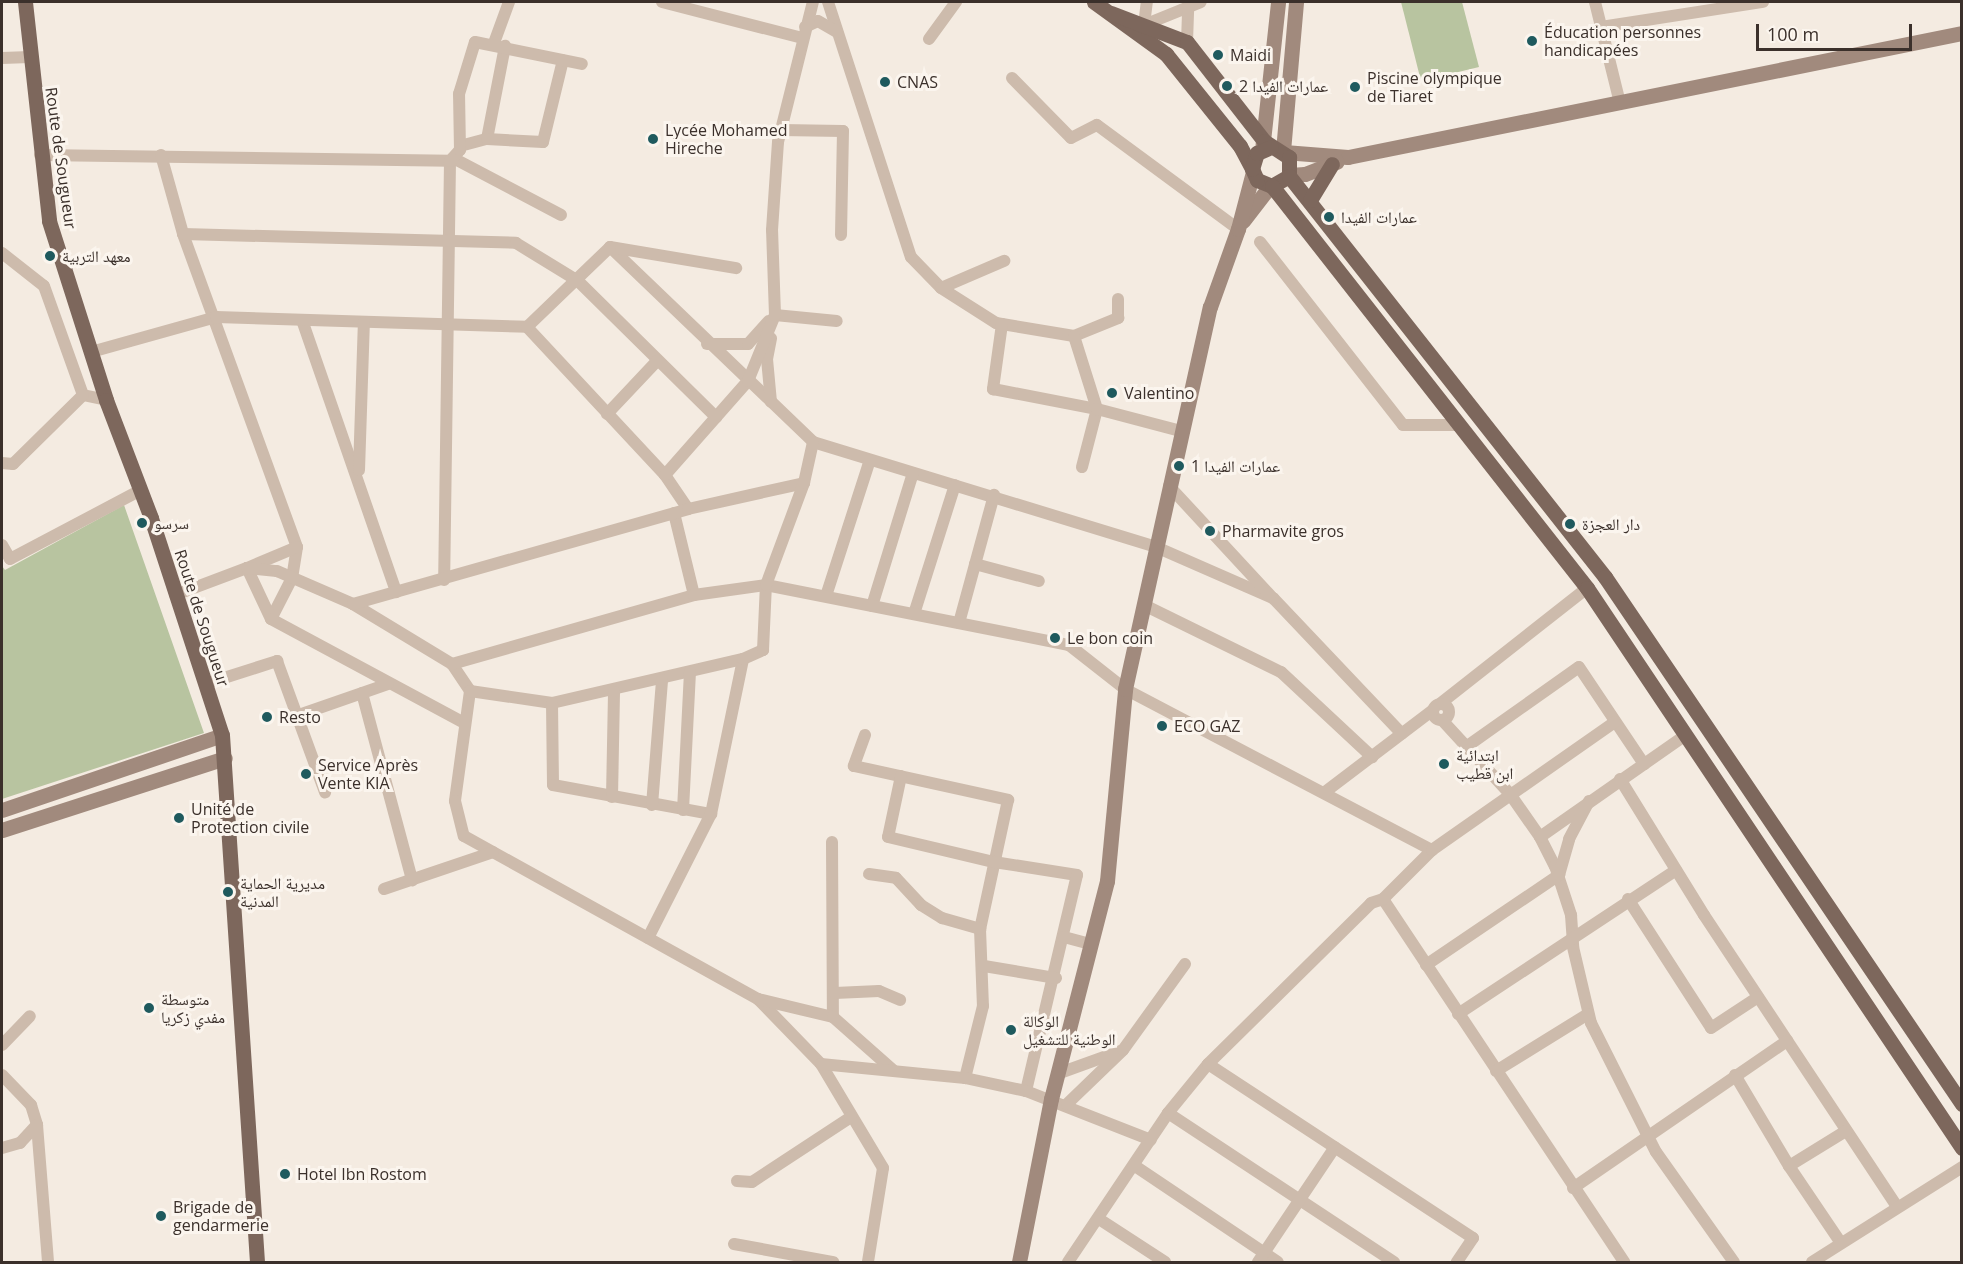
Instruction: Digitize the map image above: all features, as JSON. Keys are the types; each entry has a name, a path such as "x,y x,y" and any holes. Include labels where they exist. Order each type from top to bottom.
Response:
{"main road":[{"name":"Route de Sougueur","path":"25,2 40,155 50,221 106,400 222,735 257,1263"},
{"path":"1094,2 1166,54 1240,146 1257,180 1271,186 1456,425 1587,588 1962,1148"},
{"path":"1273,148 1278,2"},
{"path":"1273,148 1296,2"},
{"path":"1111,13 1187,42 1273,148 1291,163 1289,176 1605,577 1962,1104"},
{"path":"1238,229 1271,186 1289,176 1305,174 1348,157 1962,33"},
{"path":"1019,1263 1051,1099 1107,881 1125,689 1210,307 1238,229 1254,158 1273,148 1348,157"},
{"path":"1310,201 1332,164"},
{"path":"2,810 222,735"},
{"path":"2,830 225,758"}],"street":[{"path":"487,139 508,2"},
{"path":"662,2 804,32"},
{"path":"771,402 767,359 775,315 772,230 781,129 813,2"},
{"path":"828,2 911,257 941,288 1002,324 1074,336 1118,318 1118,299"},
{"path":"929,39 956,2"},
{"path":"1147,2 1144,25 1201,2"},
{"path":"1595,2 1620,103"},
{"path":"1601,27 1763,2"},
{"path":"1187,42 1188,7"},
{"path":"804,32 818,21 837,32"},
{"path":"444,580 451,159 459,146 459,94 471,47 481,40 582,64"},
{"path":"2,58 30,57"},
{"path":"459,146 487,139 543,142 563,60"},
{"path":"1012,78 1071,138 1097,125 1238,229"},
{"path":"781,129 843,131 841,235"},
{"path":"40,155 451,159 561,215"},
{"path":"161,155 183,234 216,317 297,547 292,578 271,620"},
{"path":"183,234 516,243 578,281 716,417"},
{"path":"1260,242 1403,425 1456,425"},
{"path":"91,352 216,317 526,327 578,281 610,248"},
{"path":"610,248 736,268"},
{"path":"610,248 707,344 813,442 994,495 1156,547 1273,598"},
{"path":"2,253 44,286 83,395"},
{"path":"941,288 1004,261"},
{"path":"775,315 837,321"},
{"path":"707,344 748,344 775,315"},
{"path":"665,475 748,381 775,315"},
{"path":"302,320 359,477 396,592"},
{"path":"359,477 364,322"},
{"path":"1002,324 993,389 1097,410 1181,431"},
{"path":"526,327 665,475 688,508"},
{"path":"1074,336 1097,410 1082,467"},
{"path":"607,414 657,361"},
{"path":"83,395 106,400"},
{"path":"2,463 13,464 83,395"},
{"path":"470,691 552,703 614,692 662,680 743,658 763,650 766,585 804,483 813,442"},
{"path":"826,596 870,460"},
{"path":"873,606 913,473"},
{"path":"353,604 444,580 688,508 804,483"},
{"path":"914,614 955,485"},
{"path":"1169,486 1402,734"},
{"path":"2,545 10,559 139,491"},
{"path":"959,623 994,495"},
{"path":"674,513 694,595"},
{"path":"175,595 297,547"},
{"path":"975,564 1039,581"},
{"path":"247,568 277,571 353,604 452,664 470,691 455,801 464,836 758,999 833,1017 893,1070"},
{"path":"247,568 271,620 464,723"},
{"path":"452,664 694,595 766,585 826,596 1069,645 1125,689 1432,850"},
{"path":"1325,792 1587,588"},
{"path":"1144,606 1281,672 1372,757"},
{"path":"648,938 711,814 743,658"},
{"path":"205,684 276,661 325,792"},
{"path":"1466,747 1579,667 1644,764"},
{"path":"683,810 690,672"},
{"path":"652,805 662,680"},
{"path":"296,716 388,684"},
{"path":"612,798 614,692"},
{"path":"362,693 412,879"},
{"path":"552,703 553,785 612,798 711,814"},
{"path":"1437,707 1435,717 1442,720 1510,794 1540,837 1559,875 1571,915 1572,936 1588,1014 1646,1135 1734,1263"},
{"path":"1068,1263 1135,1166 1168,1113 1208,1064 1371,903 1383,899 1432,850 1615,722"},
{"path":"864,735 854,766 1008,800 980,929 984,966 983,1006 965,1078"},
{"path":"1540,837 1684,735"},
{"path":"901,776 888,837 994,862 1077,874 1056,978 1026,1091"},
{"path":"1620,779 1758,997 1897,1207"},
{"path":"1426,965 1559,875 1569,839 1589,801"},
{"path":"832,842 835,993 833,1017"},
{"path":"384,889 493,852"},
{"path":"1458,1014 1572,936 1676,870"},
{"path":"869,874 896,878 921,905 942,918 980,929"},
{"path":"1383,899 1624,1263"},
{"path":"1628,900 1711,1028 1758,997"},
{"path":"1064,937 1091,944"},
{"path":"1067,1104 1123,1050 1185,964"},
{"path":"984,966 1056,978"},
{"path":"835,993 879,991 900,1000"},
{"path":"758,999 821,1064 883,1168 868,1263"},
{"path":"1496,1071 1588,1014"},
{"path":"2,1046 30,1016"},
{"path":"1573,1188 1646,1135 1787,1041"},
{"path":"1057,1074 1123,1050"},
{"path":"821,1064 965,1078 1026,1091 1067,1104 1151,1140"},
{"path":"1208,1064 1473,1238 1457,1263"},
{"path":"2,1075 31,1105 37,1125 48,1263"},
{"path":"1736,1075 1789,1166 1842,1243"},
{"path":"1168,1113 1394,1263"},
{"path":"737,1181 752,1182 851,1117"},
{"path":"2,1148 20,1143 37,1125"},
{"path":"1789,1166 1846,1131"},
{"path":"1261,1258 1335,1148"},
{"path":"1135,1166 1261,1258 1278,1263"},
{"path":"1812,1263 1962,1167"},
{"path":"1099,1219 1165,1263"},
{"path":"734,1244 833,1263"}],"green space":[{"path":"1401,2 1462,2 1479,67 1421,81"},
{"path":"124,505 204,733 2,799 2,566 5,570"}],"place":[{"name":"Éducation personnes handicapées","path":"1532,41"},
{"name":"Maidi","path":"1218,55"},
{"name":"CNAS","path":"885,82"},
{"name":"عمارات الفيدا 2","path":"1227,86"},
{"name":"Piscine olympique de Tiaret","path":"1355,87"},
{"name":"Lycée Mohamed Hireche","path":"653,139"},
{"name":"عمارات الفيدا","path":"1329,217"},
{"name":"معهد التربية","path":"50,256"},
{"name":"Valentino","path":"1112,393"},
{"name":"عمارات الفيدا 1","path":"1179,466"},
{"name":"سرسو","path":"142,523"},
{"name":"دار العجزة","path":"1570,524"},
{"name":"Pharmavite gros","path":"1210,531"},
{"name":"Le bon coin","path":"1055,638"},
{"name":"Resto","path":"267,717"},
{"name":"ECO GAZ","path":"1162,726"},
{"name":"ابتدائية ابن قطيب","path":"1444,764"},
{"name":"Service Après Vente KIA","path":"306,774"},
{"name":"Unité de Protection civile","path":"179,818"},
{"name":"مديرية الحماية المدنية","path":"228,892"},
{"name":"متوسطة مفدي زكريا","path":"149,1008"},
{"name":"الوكالة الوطنية للتشغيل","path":"1011,1030"},
{"name":"Hotel Ibn Rostom","path":"285,1174"},
{"name":"Brigade de gendarmerie","path":"161,1216"}]}
